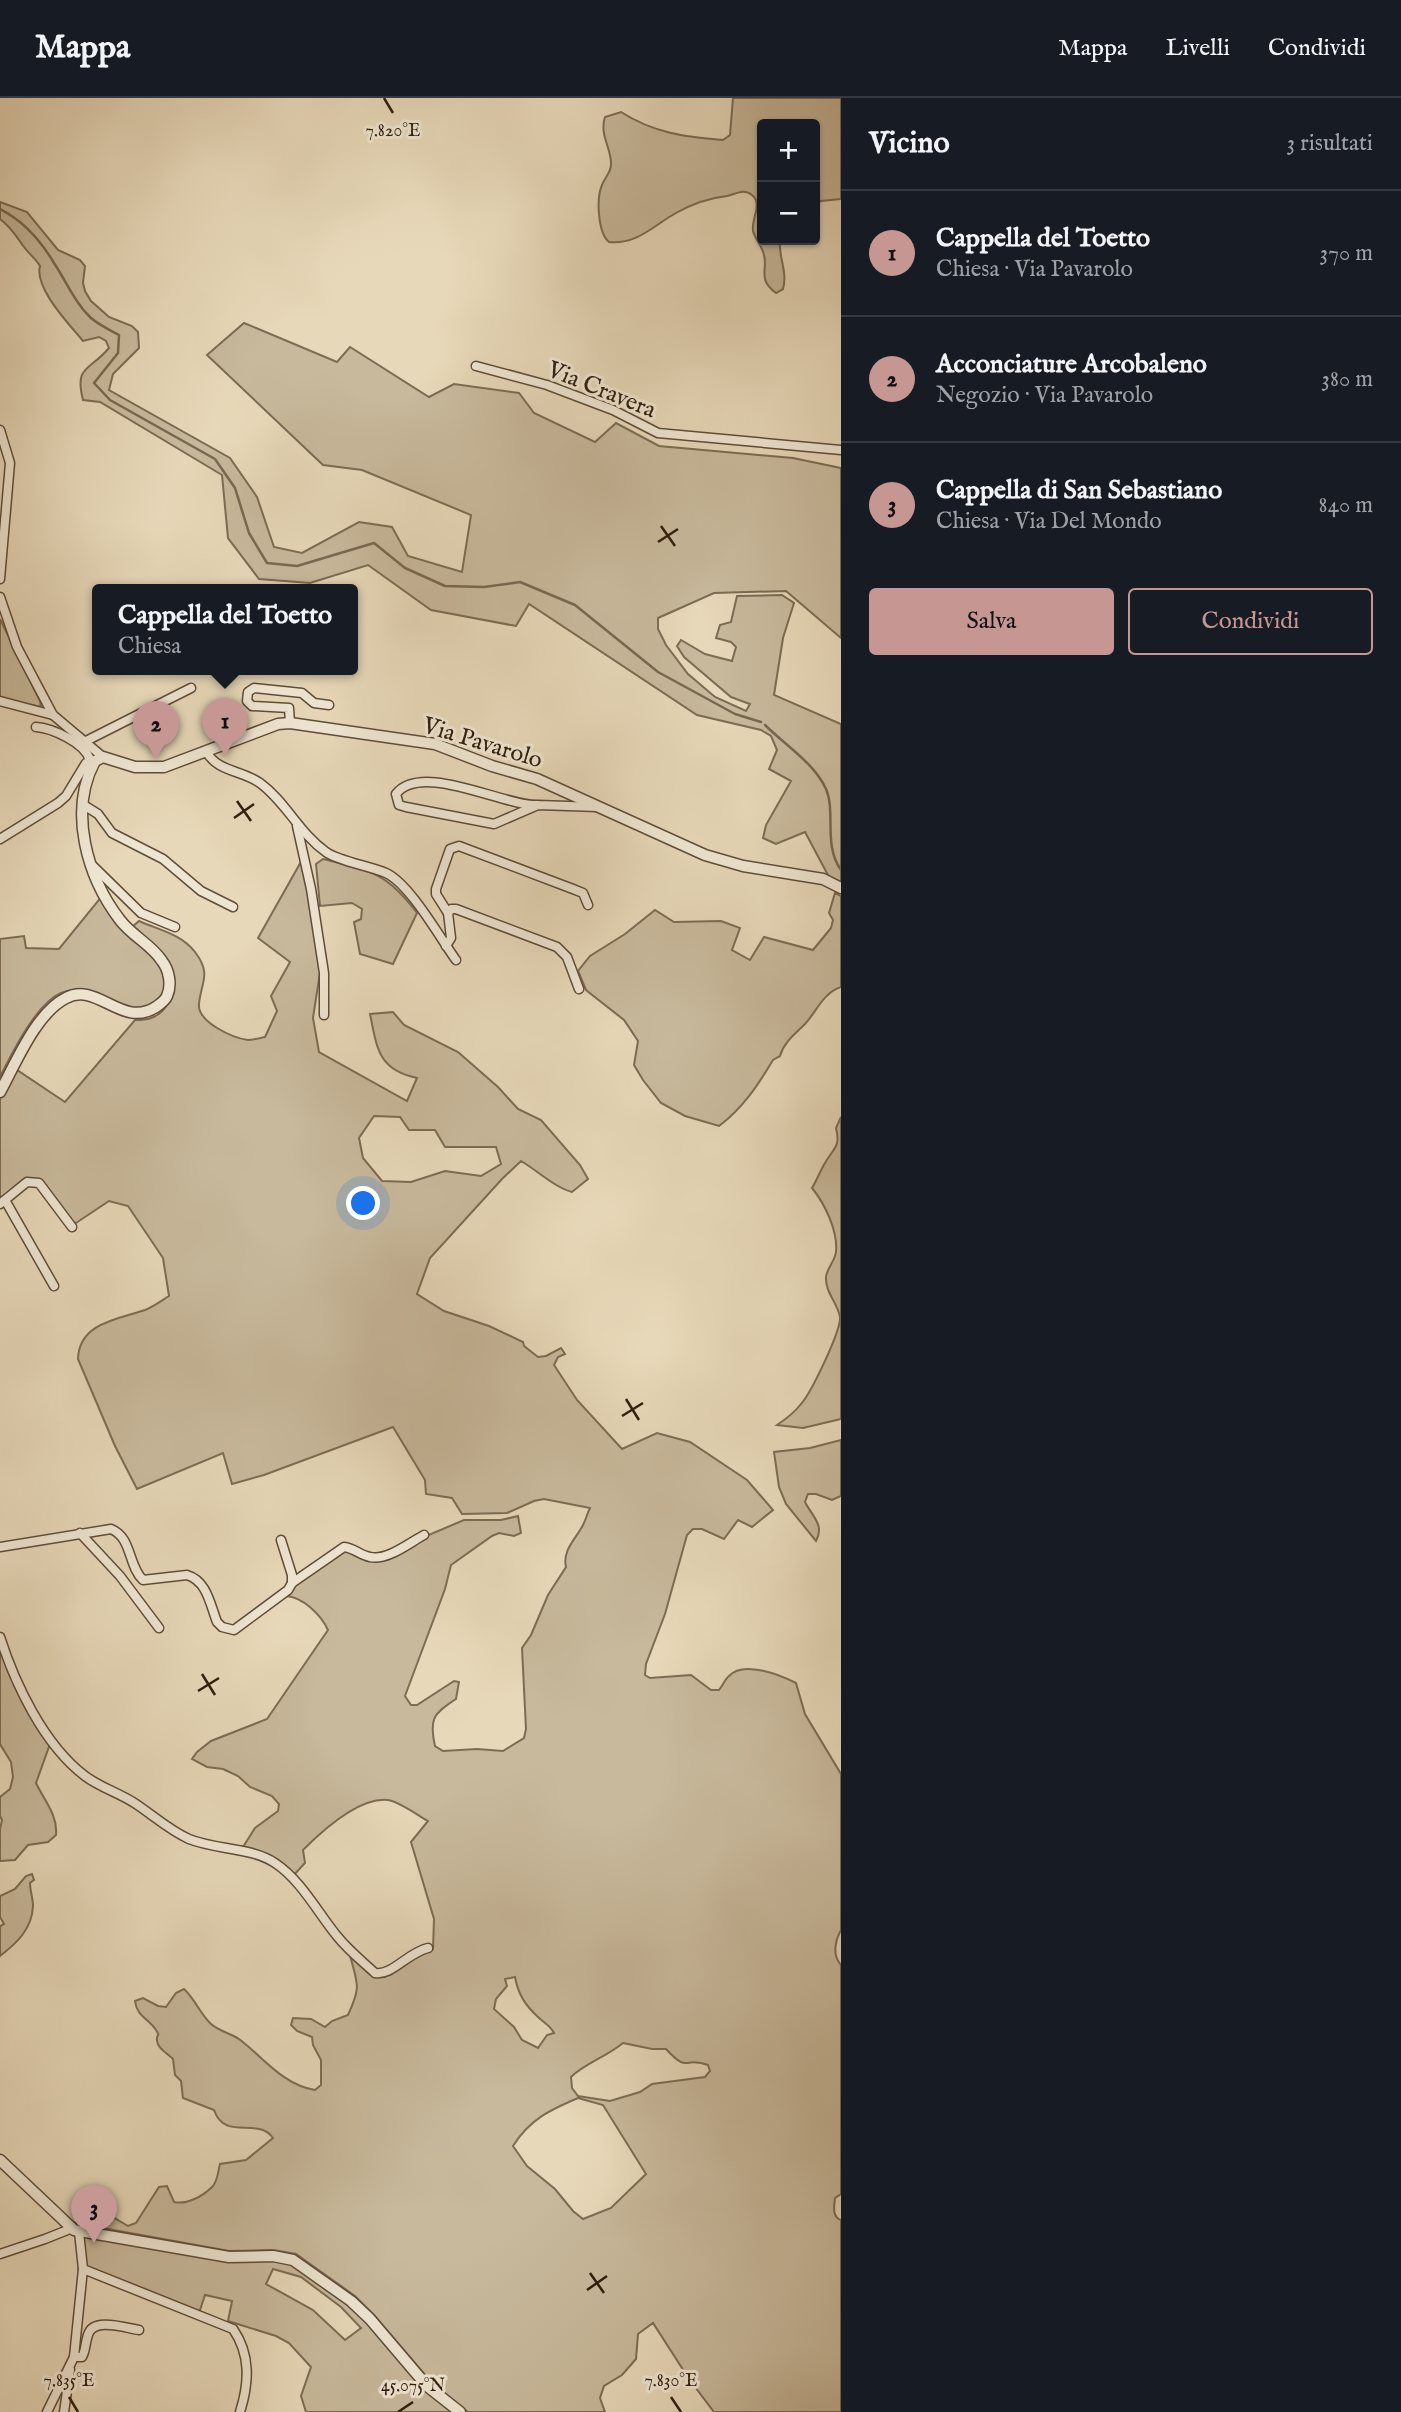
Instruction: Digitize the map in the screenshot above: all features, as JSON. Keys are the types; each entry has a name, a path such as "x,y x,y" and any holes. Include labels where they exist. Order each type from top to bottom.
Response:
{"street":[{"name":"Via Cravera","path":"476,366 547,385 613,410 658,433 841,450"},
{"path":"0,430 10,463 0,579"},
{"path":"0,597 18,647 53,715"},
{"path":"86,741 191,688"},
{"path":"290,723 289,708 252,706 247,701 248,692 254,688 302,693 314,703 329,705"},
{"path":"0,701 53,715 86,741 96,759"},
{"name":"Via Pavarolo","path":"96,759 148,768 176,764 278,724 290,723 435,744 492,766 537,779 705,855 743,866 823,879 841,888"},
{"path":"36,727 51,728 96,759"},
{"path":"206,751 211,760 219,765 258,782 279,800 296,824 328,854 390,874 411,895 456,960"},
{"path":"0,1092 52,1006 69,996 80,994 100,999 118,1010 136,1014 150,1011 167,995 168,972 161,959 120,920 97,878 85,845 82,804 86,783 96,759"},
{"path":"0,839 66,796 86,763 96,759"},
{"path":"538,805 494,824 399,805 396,794 399,790 415,784 436,783 482,792 529,806 538,805 598,807"},
{"path":"82,804 98,814 112,833 163,859 201,891 233,907"},
{"path":"296,824 311,889 324,973 324,1015"},
{"path":"446,946 451,937 448,913 436,894 436,889 446,855 450,849 459,846 573,889 583,894 588,905"},
{"path":"92,865 141,914 175,927"},
{"path":"448,913 451,909 456,909 557,947 567,957 579,989"},
{"path":"54,1286 2,1202 27,1182 39,1183 72,1227"},
{"path":"0,1547 111,1529 119,1532 138,1576 143,1580 187,1575 201,1582 217,1622 228,1629 242,1626 288,1590 292,1583 344,1547 354,1548 371,1558 383,1556 424,1535"},
{"path":"80,1533 120,1576 159,1629"},
{"path":"281,1540 292,1583"},
{"path":"0,1637 22,1692 48,1735 82,1774 135,1803 186,1838 274,1862 294,1881 339,1939 375,1973 387,1973 402,1960 428,1948"},
{"path":"0,2161 77,2234 83,2269 74,2357 47,2412"},
{"path":"0,2254 45,2239 77,2234 229,2257 273,2256 293,2260 352,2301 427,2386 460,2412"},
{"path":"83,2269 233,2329 242,2342 247,2366 247,2390 240,2412"},
{"path":"74,2357 82,2357 88,2335 95,2326 139,2330"},
{"path":"64,2412 70,2367"}],"shaded area":[{"path":"733,98 841,98 841,199 820,202 820,119 757,119 757,203 749,193 740,192 694,204 637,237 619,242 609,242 605,238 600,224 600,191 611,165 604,130 605,117 621,112 646,125 670,133 723,140 730,135"},
{"path":"0,202 27,212 58,250 80,260 85,266 83,283 91,301 109,317 132,326 138,332 139,348 113,374 109,390 230,458 257,497 274,547 302,553 359,522 392,527 408,556 462,572 471,515 362,470 323,465 207,355 244,323 337,362 350,347 429,397 454,384 519,393 534,413 595,442 616,423 659,446 793,458 841,468 841,638 786,591 714,593 658,618 658,629 666,645 688,674 715,697 746,711 750,704 731,697 684,657 677,646 681,640 705,654 732,661 736,647 731,642 716,638 720,625 731,622 737,596 782,595 794,603 783,638 774,695 841,724 841,883 829,877 805,832 776,844 763,838 766,825 791,781 769,769 777,750 771,736 761,730 697,715 529,604 516,626 431,610 368,565 310,583 259,579 228,538 222,475 100,402 83,400 82,374 109,348 106,341 99,337 83,341 54,305 42,285 40,266 0,219"},
{"path":"757,207 757,240 753,226"},
{"path":"760,245 780,245 784,282 783,289 776,293 765,279"},
{"path":"0,619 40,701 41,707 0,699"},
{"path":"323,859 376,875 396,889 417,913 393,964 360,954 354,922 361,919 362,909 352,903 320,906 316,864"},
{"path":"302,860 321,966 313,1018 319,1052 407,1101 417,1078 394,1069 381,1056 370,1014 393,1012 404,1025 458,1052 498,1087 518,1109 541,1120 580,1165 588,1179 572,1192 552,1183 521,1161 430,1258 417,1294 444,1311 489,1326 523,1342 524,1346 538,1357 561,1348 565,1354 558,1357 554,1365 577,1400 622,1449 657,1433 690,1442 747,1480 773,1510 752,1527 738,1520 724,1539 702,1529 693,1529 687,1535 665,1614 646,1664 645,1675 650,1678 691,1675 711,1690 719,1690 735,1671 752,1669 796,1683 805,1714 841,1774 841,1930 835,1948 841,1965 841,2194 835,2198 834,2208 836,2216 841,2220 841,2412 714,2412 653,2323 638,2334 636,2359 622,2375 604,2386 600,2398 605,2412 468,2412 431,2382 355,2296 296,2254 274,2250 229,2251 75,2223 88,2209 106,2213 128,2226 136,2223 159,2187 167,2186 174,2202 194,2199 214,2185 220,2164 246,2160 273,2138 259,2129 226,2125 214,2110 183,2098 181,2081 175,2075 173,2059 159,2046 157,2032 140,2014 135,2001 143,1998 166,2007 176,1993 184,1989 213,2026 239,2039 283,2076 315,2090 321,2085 321,2060 312,2037 297,2031 291,2025 293,2018 311,2019 325,2027 348,2015 357,1990 350,1955 369,1974 380,1977 433,1949 434,1919 411,1842 428,1821 392,1801 365,1804 342,1817 303,1850 305,1863 293,1876 277,1859 243,1847 255,1828 278,1811 279,1804 272,1796 250,1787 238,1776 223,1769 207,1767 192,1759 211,1741 267,1719 328,1630 311,1608 286,1596 293,1585 343,1550 370,1560 464,1520 501,1520 518,1516 521,1533 514,1536 499,1533 492,1536 451,1565 445,1589 405,1696 411,1705 417,1705 454,1681 459,1682 456,1699 438,1713 433,1723 435,1746 443,1751 503,1751 524,1738 526,1729 522,1648 531,1635 548,1595 566,1567 568,1550 590,1508 544,1499 507,1513 462,1514 452,1498 426,1494 425,1480 393,1427 264,1475 232,1484 223,1453 137,1489 115,1446 78,1359 85,1337 93,1330 112,1320 148,1309 169,1296 163,1258 128,1206 109,1201 73,1225 41,1181 34,1180 18,1185 0,1201 0,1099 17,1070 65,1102 135,1020 151,1018 167,1006 173,993 174,979 160,956 132,927 139,921 176,937 195,952 204,972 200,1011 210,1023 242,1039 265,1037 277,1011 271,996 290,962 258,938","holes":["374,1116 400,1117 409,1130 435,1130 445,1147 496,1147 501,1164 481,1176 445,1171 411,1182 382,1181 363,1158 359,1138","515,1977 526,2004 554,2033 547,2035 538,2048 522,2040 514,2027 494,2009 496,1999 507,1986 505,1979","623,2043 666,2049 679,2061 708,2065 710,2071 705,2077 652,2084 640,2092 610,2101 578,2096 572,2088 571,2077","578,2098 603,2105 646,2174 611,2208 583,2219 555,2189 527,2166 513,2146 526,2129 550,2111"]},
{"path":"835,893 841,896 841,987 825,998 787,1042 780,1056 773,1060 743,1104 719,1126 685,1116 661,1103 634,1065 638,1041 624,1020 586,990 578,971 590,956 625,934 655,910 674,922 721,921 740,928 732,950 750,960 764,937 813,950 831,928 833,920 829,913"},
{"path":"102,896 159,960 166,980 164,993 160,999 136,1012 78,992 77,989 61,993 34,1018 0,1077 0,939 24,936 26,948 59,949"},
{"path":"841,1117 841,1419 803,1428 777,1425 793,1413 806,1398 825,1362 839,1324 839,1312 826,1282 836,1252 835,1235 826,1210 812,1188 837,1144 836,1128"},
{"path":"841,1440 841,1496 832,1500 808,1494 805,1502 818,1525 816,1541 786,1504 779,1487 774,1452 810,1448"},
{"path":"0,1639 51,1741 36,1783 53,1814 56,1835 48,1842 28,1845 15,1860 0,1861 0,1797 10,1789 13,1777 11,1762 0,1744"},
{"path":"32,1874 34,1880 30,1883 33,1906 30,1922 18,1941 0,1956 0,1926 4,1924 0,1917 0,1896 15,1889 26,1876"},
{"path":"81,2234 293,2261 351,2302 424,2390 453,2412 306,2412 301,2396 311,2367 289,2343 276,2336 228,2321 232,2301 205,2295 199,2313 85,2269","holes":["273,2269 301,2277 341,2307 361,2328 345,2340 313,2310 266,2284"]}],"waterway":[{"path":"0,209 16,219 37,239 85,312 97,323 119,335 118,353 94,383 110,400 215,459 235,488 249,533 267,563 297,566 374,543 405,568 445,586 484,587 520,582 575,605 658,672 735,714 761,722"},
{"path":"765,725 807,763 826,789 830,808 832,850 841,870"}],"place":[{"name":"Cappella del Toetto","path":"225,756"},
{"name":"Acconciature Arcobaleno","path":"156,759"},
{"name":"Cappella di San Sebastiano","path":"94,2243"}]}
